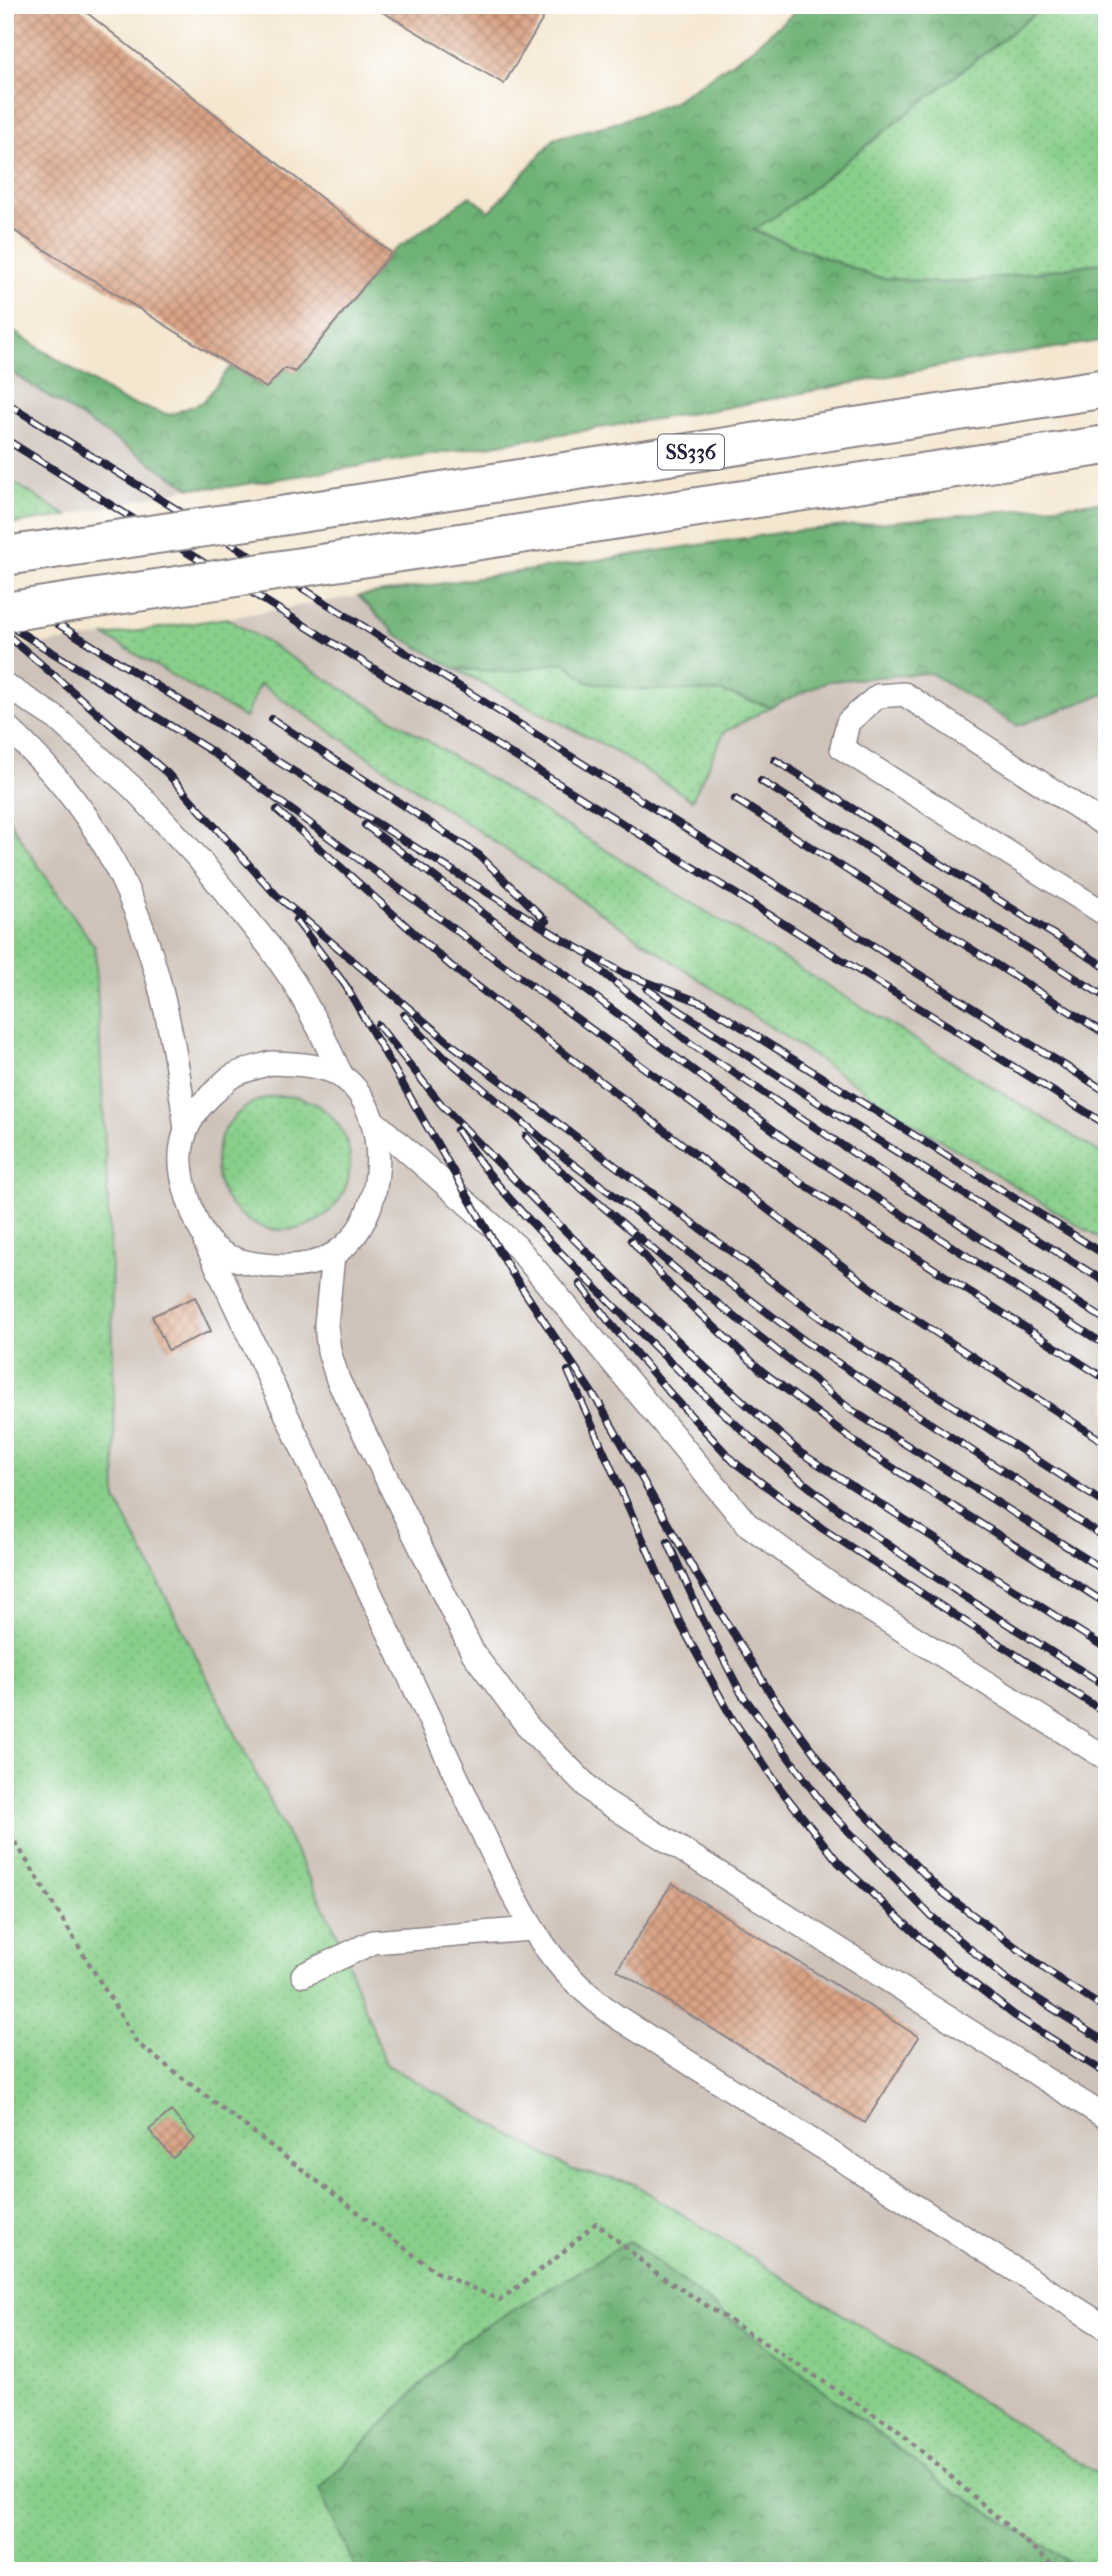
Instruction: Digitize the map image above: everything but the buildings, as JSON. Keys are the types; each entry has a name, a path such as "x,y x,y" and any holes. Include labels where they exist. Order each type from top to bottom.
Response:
{"highway":[{"path":"1009,403 1107,381"},
{"name":"SS336","path":"5,556 1107,388"},
{"name":"SS336","path":"5,612 1107,445"},
{"path":"1019,458 1107,454"}],"lane":[{"path":"5,685 56,718 134,789 198,858 269,946 295,984 342,1077 358,1093 371,1119 379,1153 368,1214 354,1238 333,1255 300,1266 272,1266 236,1261 205,1241"},
{"path":"1107,826 904,694 878,696 848,722 842,748 1107,915"},
{"path":"5,725 35,752 94,827 130,897 159,986 176,1061 186,1130"},
{"path":"342,1077 307,1065 271,1063 231,1077 195,1111 183,1136 181,1169 188,1201 497,1863 531,1929 546,1951 588,1996 617,2017 1107,2328"},
{"path":"371,1119 517,1247 747,1524 831,1585 1107,1759"},
{"path":"333,1255 326,1325 329,1351 338,1380 473,1653 529,1728 598,1797 1107,2118"},
{"path":"303,1975 373,1942 531,1929"}],"path":[{"path":"5,1825 138,2044 436,2272 500,2300 555,2259 596,2223 655,2272 895,2428 1059,2571"}],"shaded area":[{"path":"5,368 190,488 67,516 5,477"},
{"path":"358,596 396,634 455,669 608,747 691,799 724,732 829,681 930,673 1017,725 1107,693 1107,1157 227,618"},
{"path":"105,636 244,718 259,684 913,1123 1107,1243 1107,2480 634,2184 573,2170 386,2064 335,1929 116,1499 111,1266 33,858 5,814 5,649"}],"green space":[{"path":"803,5 1046,5 779,214 753,230 875,277 938,283 975,281 1107,262 1107,340 952,364 719,409 228,487 190,488 5,368 5,326 123,401 170,415 203,402 230,367 266,388 285,368 295,372 391,253 470,196 490,211 555,138 612,124 671,103 749,51"},
{"path":"1046,5 1107,5 1107,262 975,281 938,283 875,277 752,229 779,214"},
{"path":"5,477 67,516 5,525"},
{"path":"1107,501 1107,693 1017,726 930,673 829,681 771,707 722,692 630,689 588,682 564,662 510,672 455,669 396,634 358,596 784,532"},
{"path":"227,618 1107,1157 1107,1243 913,1123 260,684 245,718 105,636"},
{"path":"564,662 588,682 722,692 771,707 724,732 692,800 608,747 455,669 510,672"},
{"path":"5,814 95,947 111,1266 116,1499 335,1929 386,2064 573,2170 634,2184 1107,2480 1107,2571 1084,2571 944,2484 629,2241 320,2489 357,2571 5,2571"},
{"path":"283,1096 309,1101 330,1116 345,1137 350,1163 345,1189 330,1210 309,1225 283,1230 257,1225 236,1210 221,1189 216,1163 221,1137 236,1116 257,1101"},
{"path":"630,2241 944,2484 1084,2571 357,2571 319,2490 465,2339"}],"railway":[{"path":"5,402 1107,1092"},
{"path":"5,439 1107,1125"},
{"path":"5,591 562,939 623,973 705,1004 1107,1256"},
{"path":"5,623 211,751 807,1187 1107,1380"},
{"path":"5,633 167,773 276,895 451,1044 849,1339 1107,1505"},
{"path":"272,719 479,855 546,921"},
{"path":"775,760 1107,968"},
{"path":"761,781 1107,998"},
{"path":"735,799 1107,1035"},
{"path":"277,810 451,966 734,1184 898,1308 1107,1444"},
{"path":"365,825 788,1141 1107,1346"},
{"path":"296,920 349,990"},
{"path":"590,962 691,1044 1107,1321"},
{"path":"344,983 512,1273 600,1405 697,1575 774,1699 844,1793 942,1892 1060,1980 1107,2010"},
{"path":"647,989 825,1107 1107,1283"},
{"path":"404,1015 432,1046 565,1158 806,1342 1107,1539"},
{"path":"378,1025 441,1104 548,1214 707,1369 801,1453 1107,1649"},
{"path":"457,1130 490,1176 548,1240 686,1378 768,1453 894,1549 1107,1687"},
{"path":"526,1136 546,1158 684,1276 850,1409 1107,1572"},
{"path":"631,1240 672,1288 762,1371 871,1454 1107,1604"},
{"path":"580,1284 669,1392 734,1462 823,1529 1107,1714"},
{"path":"568,1371 680,1623 733,1720 782,1791 839,1863 949,1964 1014,2015 1107,2074"},
{"path":"668,1542 701,1616 741,1693 826,1808 931,1916 1005,1978 1107,2043"}]}
